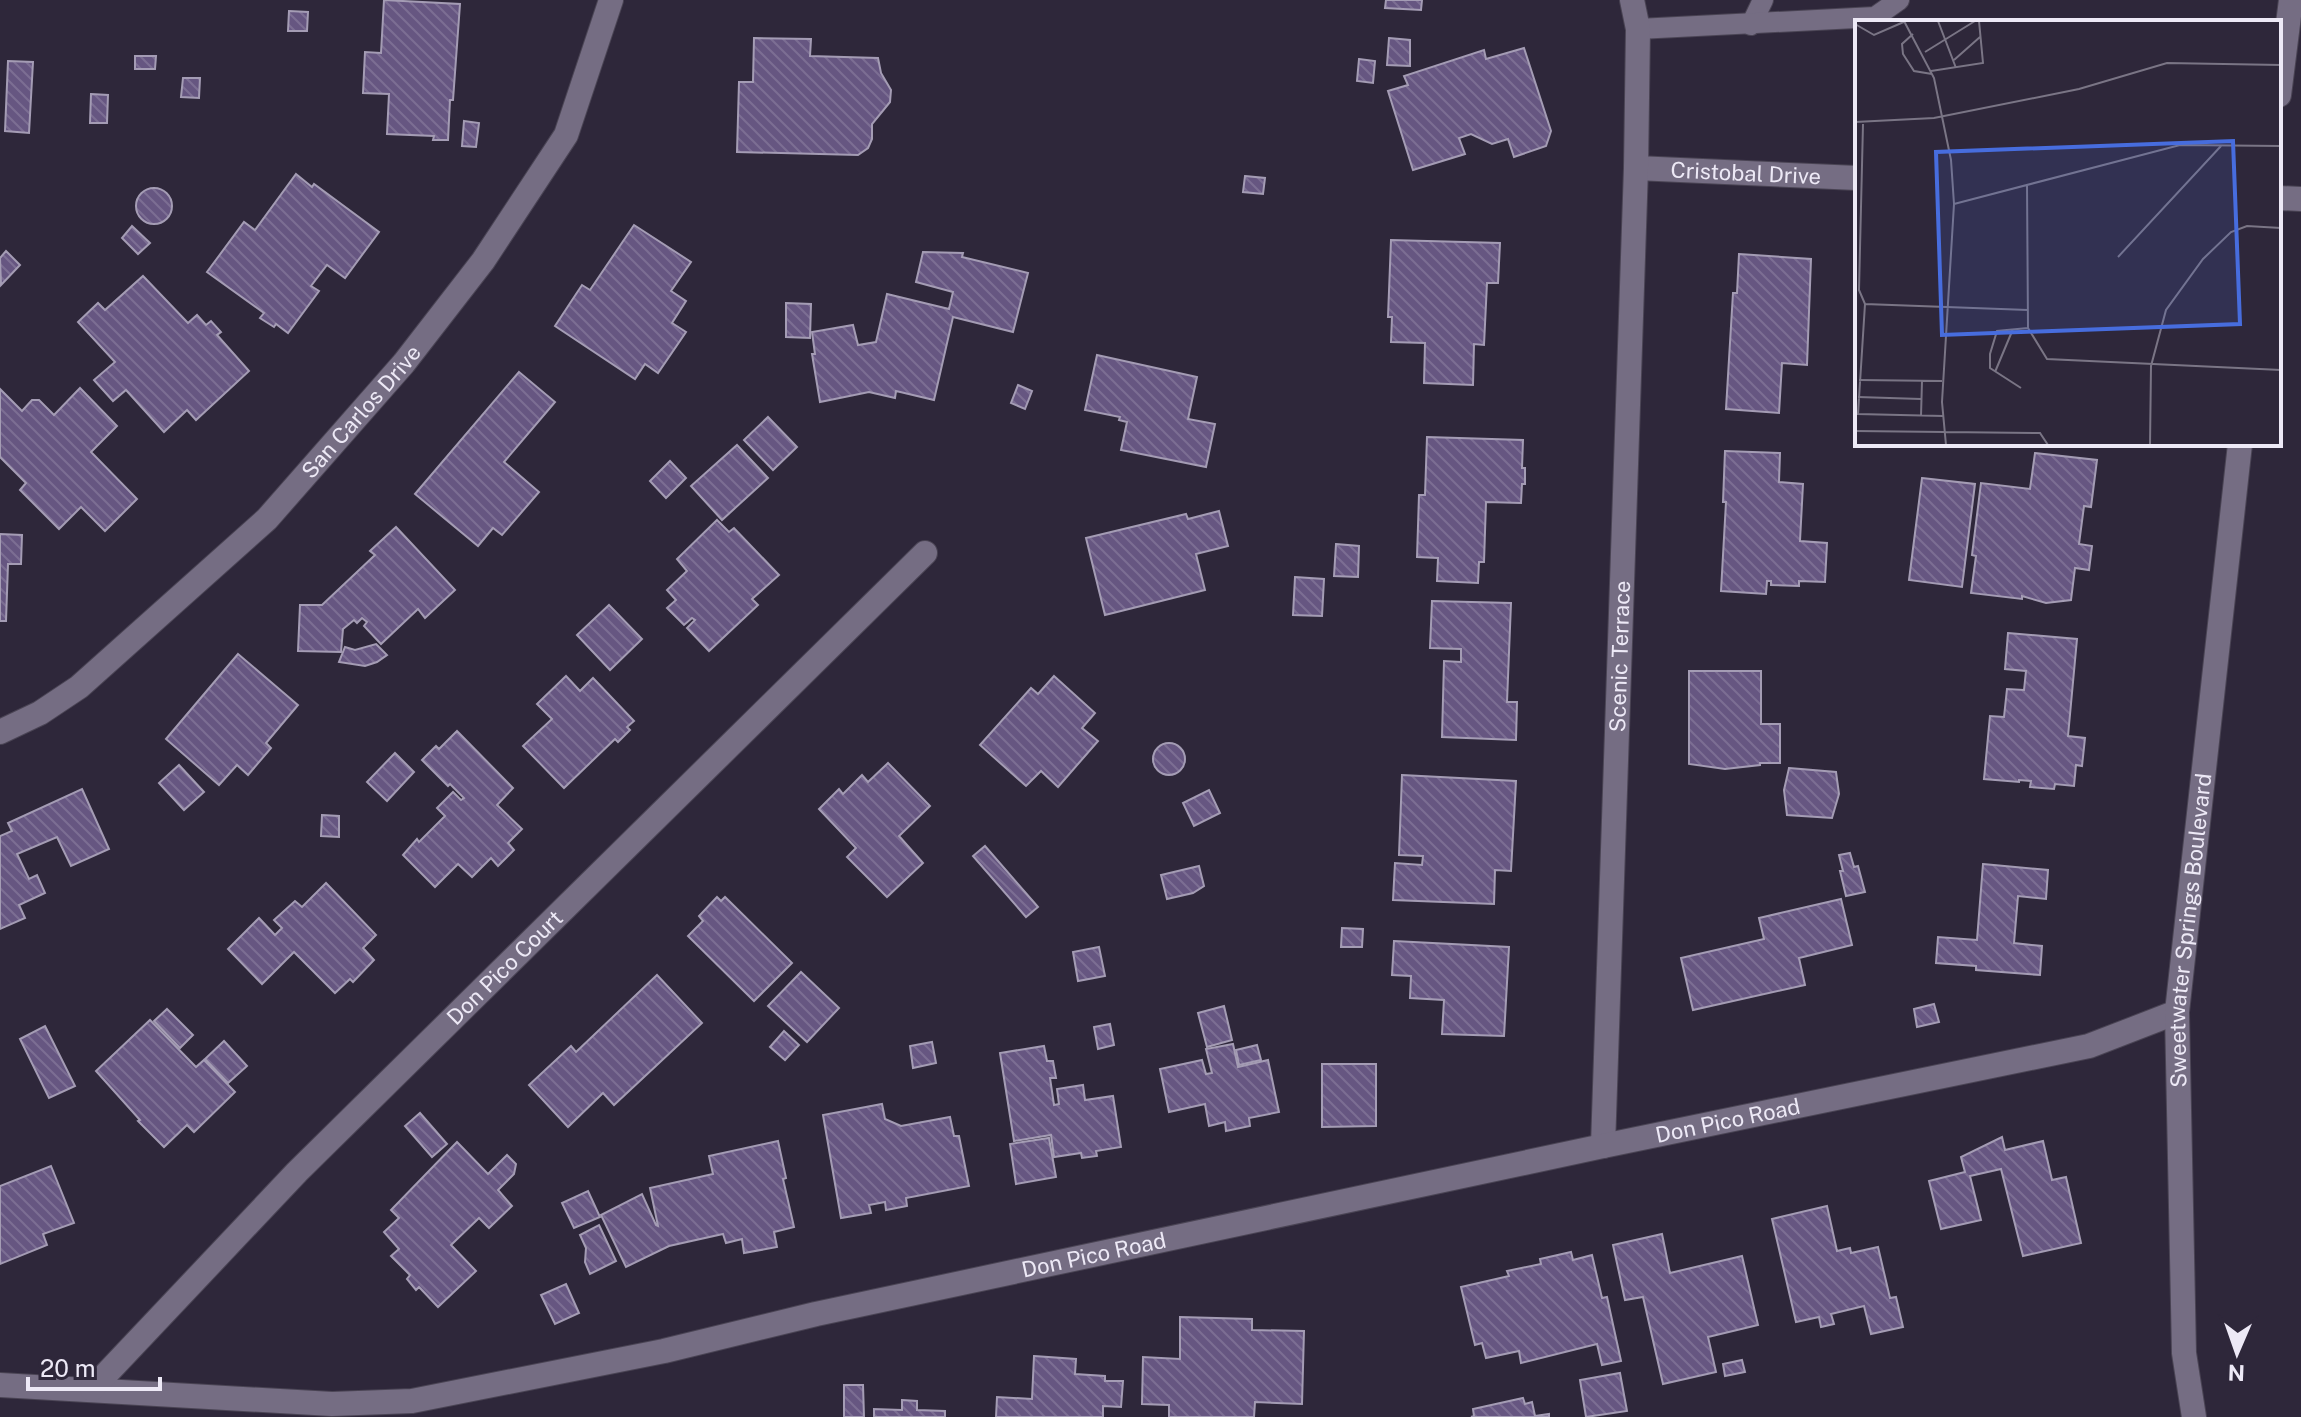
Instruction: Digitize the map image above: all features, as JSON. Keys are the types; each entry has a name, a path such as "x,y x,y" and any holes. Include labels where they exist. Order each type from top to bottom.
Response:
{"street":[{"name":"San Carlos Drive","path":"0,732 40,713 79,687 267,519 404,363 483,261 566,135 611,0"},
{"name":"Scenic Terrace","path":"1603,1146 1636,168 1638,29 1632,0"},
{"path":"2281,79 2291,0"},
{"name":"Cristobal Drive","path":"1636,168 1855,178"},
{"path":"2281,198 2301,199"},
{"name":"Sweetwater Springs Boulevard","path":"2194,1417 2184,1353 2177,1012 2240,446"},
{"name":"Don Pico Court","path":"92,1389 297,1172 925,553"},
{"name":"Don Pico Road","path":"0,1385 332,1404 412,1401 664,1351 816,1314 2089,1046 2177,1012"}],"lane":[{"path":"1751,25 1763,0"},
{"path":"1638,29 1875,17 1899,0"}],"building":[{"path":"384,0 460,4 448,140 433,140 434,136 387,134 389,94 363,93 365,52 381,53"},
{"path":"1386,0 1422,0 1421,10 1385,8"},
{"path":"289,11 308,12 307,31 288,31"},
{"path":"754,38 811,39 810,56 878,58 881,73 891,90 890,102 872,124 872,139 868,148 858,155 737,152 739,82 753,82"},
{"path":"1389,38 1410,40 1410,66 1387,65"},
{"path":"1524,48 1551,131 1546,146 1514,157 1508,139 1492,144 1471,134 1459,138 1465,154 1413,170 1388,91 1408,85 1404,76 1484,50 1486,59"},
{"path":"135,56 156,56 155,69 135,69"},
{"path":"1359,59 1375,61 1373,83 1357,81"},
{"path":"8,61 33,62 29,133 5,131"},
{"path":"183,78 200,78 199,98 181,97"},
{"path":"91,94 108,95 107,123 90,123"},
{"path":"464,121 479,123 476,147 462,146"},
{"path":"296,174 379,232 345,278 327,265 311,286 319,291 288,333 260,318 264,313 207,272 244,222 255,230"},
{"path":"1245,176 1265,178 1263,194 1243,192"},
{"path":"154,188 167,193 172,206 167,219 154,224 141,219 136,206 141,193"},
{"path":"634,225 691,262 671,291 686,301 672,323 686,332 658,373 645,364 635,379 555,326 582,285 590,290"},
{"path":"132,226 150,243 138,254 122,238"},
{"path":"1391,240 1500,243 1498,283 1487,283 1484,345 1474,344 1473,385 1424,383 1425,343 1391,342 1392,317 1388,317"},
{"path":"6,251 20,265 1,285 0,258"},
{"path":"923,252 963,253 962,257 1028,273 1013,332 953,317 934,400 896,391 895,398 869,392 820,402 812,354 815,354 812,332 853,325 858,345 876,342 887,294 949,309 953,292 916,282"},
{"path":"1739,254 1811,259 1807,365 1782,363 1779,413 1726,409 1733,293 1737,293"},
{"path":"143,276 188,323 197,315 206,325 211,321 221,332 217,335 249,371 196,420 187,410 164,432 126,390 113,401 94,380 115,362 78,322 98,303 105,310"},
{"path":"786,303 811,304 810,338 786,337"},
{"path":"1097,355 1197,377 1188,419 1215,424 1206,467 1121,450 1127,422 1119,420 1120,417 1085,410"},
{"path":"519,372 555,402 504,462 539,492 502,535 493,528 478,546 415,494"},
{"path":"1018,385 1032,391 1025,409 1011,403"},
{"path":"80,388 117,426 91,452 137,499 105,531 81,507 59,529 20,490 26,483 0,457 0,389 22,411 32,400 39,400 54,415"},
{"path":"768,417 797,447 773,470 744,440"},
{"path":"1427,437 1523,440 1525,484 1522,484 1521,503 1486,502 1484,562 1479,562 1478,583 1437,581 1438,558 1417,557 1419,495 1425,495"},
{"path":"737,445 768,478 722,520 691,486"},
{"path":"1725,451 1780,453 1779,482 1803,484 1800,541 1827,543 1825,582 1799,581 1799,586 1771,585 1771,581 1767,581 1766,594 1721,591 1726,502 1723,502"},
{"path":"2035,453 2097,460 2091,507 2084,506 2079,544 2092,546 2089,570 2075,568 2071,600 2046,603 2022,596 2022,599 1971,593 1976,556 1972,555 1981,483 2030,489"},
{"path":"670,461 686,478 666,498 650,481"},
{"path":"1922,478 1975,484 1962,587 1909,580"},
{"path":"1219,511 1228,546 1196,554 1205,590 1105,615 1086,538 1186,514 1188,519"},
{"path":"717,520 729,532 734,528 779,575 752,599 758,605 709,651 687,628 695,620 692,618 684,625 667,608 676,600 667,590 687,571 677,559"},
{"path":"396,527 455,590 425,618 418,609 381,644 364,626 367,622 362,618 343,629 341,652 298,651 300,605 322,605 375,555 370,551"},
{"path":"0,534 22,535 21,564 8,564 6,621 0,621"},
{"path":"1336,544 1359,546 1358,577 1334,576"},
{"path":"1295,577 1324,579 1322,616 1293,615"},
{"path":"1432,601 1511,603 1507,702 1517,702 1516,740 1442,737 1444,661 1461,662 1461,649 1430,648"},
{"path":"609,605 642,639 610,670 577,635"},
{"path":"2008,633 2077,639 2068,736 2085,738 2082,766 2076,765 2074,786 2055,784 2054,789 2030,787 2031,781 1984,779 1990,716 2004,717 2007,689 2024,690 2026,671 2005,669"},
{"path":"376,644 387,655 377,662 365,666 339,662 345,647 355,650"},
{"path":"238,654 298,705 266,743 271,748 248,775 237,765 219,785 166,739"},
{"path":"1689,671 1761,671 1761,724 1780,724 1780,763 1725,769 1689,764"},
{"path":"566,676 580,691 593,678 634,721 618,742 615,739 564,788 523,746 552,719 537,704"},
{"path":"1054,676 1095,713 1082,728 1098,741 1058,787 1041,771 1026,786 980,745 1031,688 1038,694"},
{"path":"457,731 513,788 497,805 522,829 508,843 514,850 498,866 491,858 472,877 458,864 435,887 403,855 445,816 437,808 453,792 461,800 464,798 422,760"},
{"path":"1169,743 1180,748 1185,759 1180,770 1169,775 1158,770 1153,759 1158,748"},
{"path":"395,753 414,772 387,801 367,782"},
{"path":"888,763 930,806 899,836 923,863 887,897 847,857 856,848 819,809 839,789 843,794 862,775 868,782"},
{"path":"179,765 204,792 184,810 159,783"},
{"path":"1789,768 1836,772 1839,794 1832,818 1787,815 1784,790"},
{"path":"1402,775 1516,781 1511,871 1495,870 1494,904 1393,900 1395,863 1422,865 1423,856 1399,855"},
{"path":"82,789 109,849 71,866 57,837 17,854 29,879 37,875 45,893 19,905 25,918 0,929 0,836 12,831 8,823"},
{"path":"1209,790 1220,813 1194,826 1183,803"},
{"path":"322,815 339,816 339,837 321,836"},
{"path":"985,846 1038,907 1026,917 973,856"},
{"path":"1850,853 1854,867 1858,866 1865,892 1846,896 1839,855"},
{"path":"1983,864 2048,870 2046,899 2018,896 2014,943 2042,946 2040,975 1936,963 1938,937 1977,940"},
{"path":"1199,866 1204,886 1193,893 1167,899 1161,875"},
{"path":"326,883 376,935 363,948 374,960 353,982 350,979 335,993 294,952 262,984 228,949 259,918 275,935 282,928 274,920 295,901 302,907"},
{"path":"717,897 721,901 725,897 792,963 754,1001 688,936 703,921 699,916"},
{"path":"1841,899 1852,945 1799,958 1805,985 1693,1010 1681,958 1764,939 1759,918"},
{"path":"1342,928 1363,929 1362,947 1341,947"},
{"path":"1394,941 1509,947 1504,1036 1442,1034 1444,1000 1410,998 1411,976 1392,975"},
{"path":"1099,947 1105,976 1078,981 1073,952"},
{"path":"801,972 839,1008 807,1042 768,1006"},
{"path":"657,975 702,1023 614,1105 603,1093 568,1127 529,1085 571,1046 576,1052"},
{"path":"1934,1004 1939,1022 1917,1027 1914,1009"},
{"path":"1224,1006 1232,1040 1207,1047 1198,1013"},
{"path":"167,1009 193,1035 180,1048 154,1021"},
{"path":"150,1020 196,1067 204,1060 235,1092 194,1132 187,1125 164,1147 96,1071"},
{"path":"1110,1024 1114,1045 1098,1049 1094,1027"},
{"path":"45,1026 75,1086 49,1098 20,1039"},
{"path":"784,1031 799,1045 785,1060 770,1047"},
{"path":"224,1041 247,1066 228,1083 205,1059"},
{"path":"932,1042 936,1063 913,1068 910,1046"},
{"path":"1233,1044 1238,1067 1268,1060 1279,1112 1249,1118 1250,1126 1226,1131 1225,1122 1209,1126 1205,1104 1169,1112 1160,1069 1202,1060 1206,1074 1212,1073 1206,1049"},
{"path":"1257,1045 1261,1060 1239,1065 1236,1050"},
{"path":"1044,1046 1047,1061 1053,1061 1056,1078 1050,1078 1054,1105 1059,1104 1057,1089 1083,1085 1085,1100 1113,1096 1121,1147 1096,1151 1097,1156 1082,1158 1081,1153 1054,1157 1051,1135 1014,1141 1000,1053"},
{"path":"1322,1064 1376,1064 1376,1126 1322,1127"},
{"path":"882,1104 885,1119 901,1126 950,1117 954,1136 959,1136 969,1186 906,1198 907,1206 886,1210 885,1202 869,1205 871,1213 841,1218 823,1115"},
{"path":"420,1113 447,1144 432,1157 405,1126"},
{"path":"2002,1137 2005,1150 2043,1141 2052,1180 2066,1177 2081,1243 2023,1256 2001,1169 1970,1176 1981,1220 1941,1229 1929,1181 1965,1172 1961,1157"},
{"path":"1049,1138 1056,1177 1016,1184 1010,1144"},
{"path":"778,1141 794,1227 774,1232 777,1247 744,1253 742,1239 726,1243 723,1234 669,1246 626,1267 601,1215 642,1194 658,1226 650,1188 713,1174 709,1156"},
{"path":"457,1142 488,1174 507,1155 516,1164 514,1174 498,1190 512,1206 489,1228 479,1218 451,1245 476,1271 438,1307 407,1279 410,1275 391,1256 399,1249 384,1232 399,1218 391,1210"},
{"path":"51,1166 74,1223 43,1234 47,1245 0,1264 0,1186"},
{"path":"588,1191 600,1217 574,1228 562,1203"},
{"path":"1827,1206 1837,1251 1850,1248 1851,1253 1878,1247 1890,1298 1896,1297 1903,1327 1871,1334 1864,1306 1831,1314 1834,1324 1821,1327 1819,1317 1796,1322 1772,1219"},
{"path":"599,1225 616,1261 590,1274 585,1262 586,1248 580,1235"},
{"path":"1662,1234 1670,1273 1742,1256 1758,1325 1708,1337 1716,1372 1663,1384 1643,1297 1625,1300 1613,1245"},
{"path":"1571,1252 1573,1260 1592,1255 1602,1298 1607,1297 1621,1361 1602,1365 1597,1344 1521,1363 1519,1351 1486,1358 1482,1343 1475,1345 1461,1287 1509,1276 1507,1271 1541,1264 1540,1259"},
{"path":"566,1284 579,1313 555,1324 541,1295"},
{"path":"1180,1317 1252,1319 1252,1330 1304,1331 1302,1404 1255,1402 1254,1417 1169,1417 1169,1405 1142,1404 1143,1357 1180,1359"},
{"path":"1034,1356 1076,1359 1075,1374 1105,1376 1105,1381 1123,1381 1121,1407 1103,1406 1103,1417 996,1417 997,1397 1032,1399"},
{"path":"1742,1360 1745,1372 1725,1376 1723,1364"},
{"path":"1620,1373 1627,1411 1586,1417 1580,1380"},
{"path":"844,1385 863,1385 864,1417 844,1417"},
{"path":"1523,1398 1525,1404 1532,1402 1535,1416 1549,1414 1549,1417 1471,1417 1474,1416 1473,1409"},
{"path":"902,1400 917,1401 917,1410 945,1411 945,1417 874,1417 874,1409 902,1410"}]}
